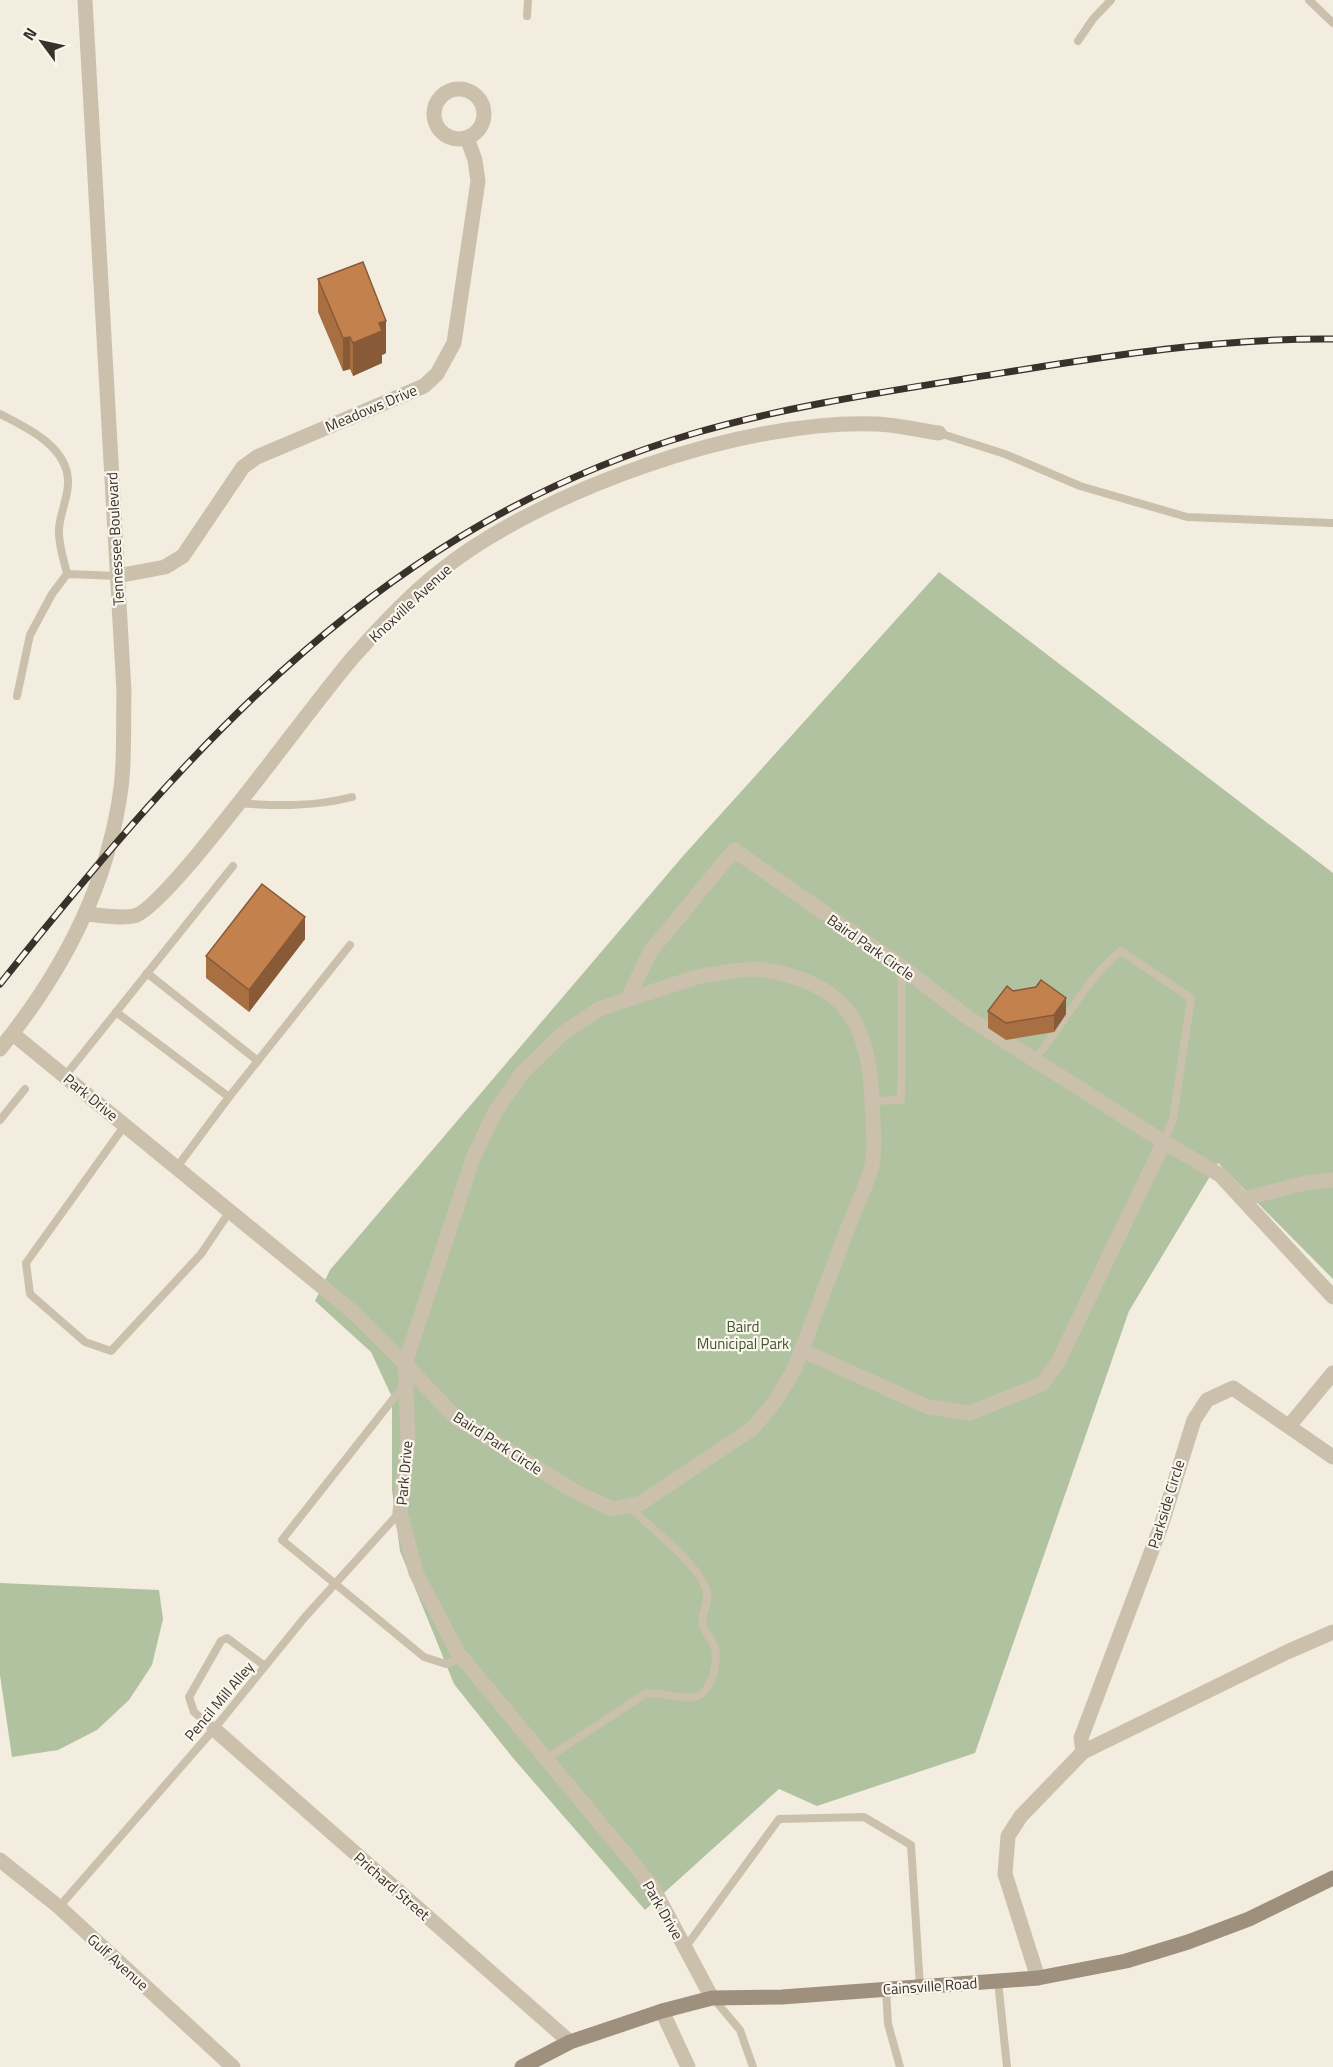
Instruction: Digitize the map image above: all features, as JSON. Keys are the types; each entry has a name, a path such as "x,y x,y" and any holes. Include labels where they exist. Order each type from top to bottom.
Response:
{"main road":[{"name":"Cainsville Road","path":"522,2067 570,2042 662,2011 712,1998 782,1997 1038,1978 1126,1961 1188,1942 1249,1918 1333,1878"}],"street":[{"name":"Tennessee Boulevard","path":"0,1049 13,1034 58,968 87,914 107,854 121,787 124,692 85,0"},
{"name":"Meadows Drive","path":"117,576 165,567 183,556 243,467 257,457 424,386 436,374 454,344 478,181 475,159 467,138"},
{"name":"Knoxville Avenue","path":"87,914 134,916 153,904 355,655 437,573 488,539 550,505 663,458 787,429 877,424 939,433"},
{"name":"Baird Park Circle","path":"627,1000 650,952 734,850 902,967 967,1017 1164,1143 1220,1175 1333,1297"},
{"path":"405,1364 473,1158 495,1112 523,1072 562,1034 599,1009 697,977 730,971 758,969 792,974 844,1004 859,1027 866,1047 872,1101 873,1162 794,1370 775,1401 753,1428 641,1503 628,1506"},
{"name":"Park Drive","path":"13,1034 353,1312 405,1364 408,1441 400,1512 417,1573 463,1658 651,1886 712,1998"},
{"path":"801,1350 928,1407 970,1413 1042,1384 1058,1362 1164,1143"},
{"path":"1243,1199 1305,1183 1333,1179"},
{"name":"Baird Park Circle","path":"405,1364 456,1418 576,1492 612,1509 628,1506"},
{"path":"1289,1426 1333,1373"},
{"name":"Parkside Circle","path":"1083,1752 1081,1738 1161,1526 1194,1420 1208,1400 1233,1388 1333,1457"},
{"path":"1038,1978 1005,1874 1008,1836 1021,1816 1083,1752 1287,1652 1333,1632"},
{"name":"Prichard Street","path":"214,1729 570,2042"},
{"name":"Gulf Avenue","path":"0,1860 59,1907 233,2067"},
{"path":"662,2011 688,2067"}],"lane":[{"path":"527,16 528,0"},
{"path":"1078,41 1093,19 1111,0"},
{"path":"1309,0 1333,23"},
{"path":"0,414 27,427 53,448 64,466 68,482 59,530 67,574 52,594 30,635 17,696"},
{"path":"939,433 1005,454 1080,486 1187,517 1333,523"},
{"path":"67,574 117,576"},
{"path":"237,803 278,806 330,803 352,797"},
{"path":"65,1076 233,866"},
{"path":"177,1167 350,945"},
{"path":"1034,1059 1061,1027 1086,986 1103,966 1121,951 1191,998 1173,1119 1164,1143"},
{"path":"872,1101 901,1100 902,967"},
{"path":"147,973 258,1061"},
{"path":"116,1012 230,1097"},
{"path":"0,1120 25,1089"},
{"path":"125,1125 26,1263 30,1294 85,1342 111,1351 201,1254 230,1211"},
{"path":"406,1383 282,1540 424,1657 446,1664 463,1658"},
{"path":"546,1759 646,1693 662,1692 688,1699 699,1695 710,1684 715,1650 702,1625 708,1598 703,1581 688,1563 628,1506"},
{"name":"Pencil Mill Alley","path":"59,1907 214,1729 335,1584 400,1512"},
{"path":"214,1729 194,1712 189,1697 221,1641 227,1638 234,1641 265,1666"},
{"path":"685,1948 779,1819 864,1817 910,1845 920,1987"},
{"path":"998,1981 1007,2067"},
{"path":"886,1989 888,2024 900,2067"},
{"path":"712,1998 740,2030 753,2067"}],"green space":[{"name":"Baird Municipal Park","path":"939,572 1333,873 1333,1279 1218,1163 1129,1311 975,1753 817,1806 779,1789 645,1910 513,1758 454,1684 400,1551 392,1490 392,1397 371,1352 315,1301 330,1270 683,856"},
{"path":"0,1583 159,1590 163,1619 152,1665 129,1700 97,1730 58,1750 12,1757 0,1675"}],"building":[{"path":"363,262 386,321 379,323 382,331 353,343 350,337 343,338 318,279"},
{"path":"262,884 305,917 249,990 206,956"},
{"path":"1041,980 1066,998 1054,1015 1006,1023 988,1011 1007,986 1013,991 1036,987"}],"railway":[{"path":"0,984 147,808 224,727 304,652 390,583 483,524 584,473 695,433 797,408 866,395 1151,351 1242,342 1333,339"}]}
